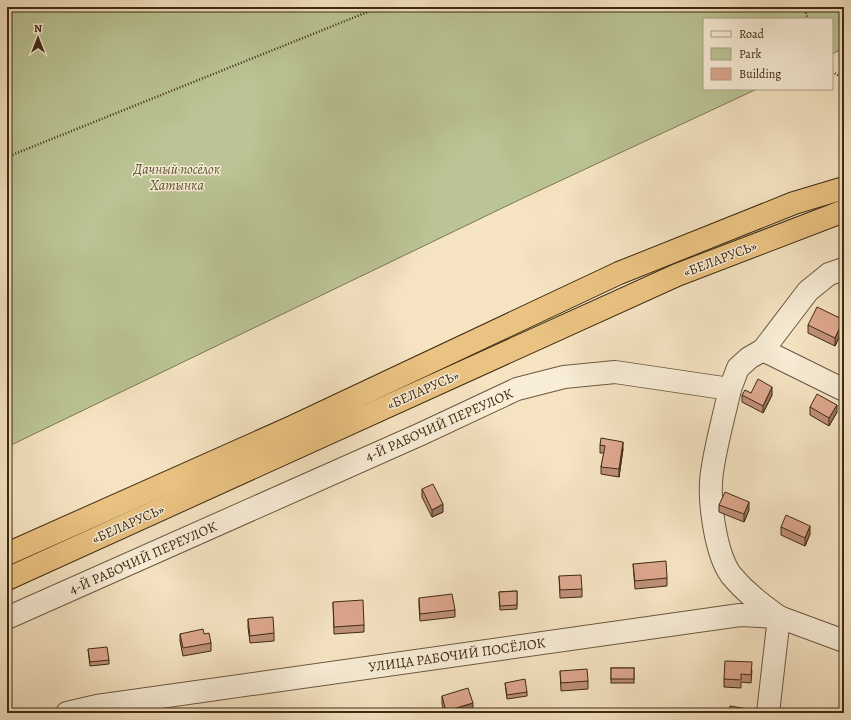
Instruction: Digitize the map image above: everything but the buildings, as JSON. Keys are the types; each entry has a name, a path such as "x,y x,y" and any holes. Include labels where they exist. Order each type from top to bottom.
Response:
{"highway":[{"name":"«БЕЛАРУСЬ»","path":"7,554 292,427 619,274 794,203 844,188"},
{"name":"«БЕЛАРУСЬ»","path":"7,579 677,275 844,211"}],"street":[{"path":"768,713 779,617 750,595 731,574 721,557 715,533 712,500 712,473 730,389 738,368 749,358 762,350 808,290 829,274 844,269"},
{"path":"762,350 844,390"},
{"name":"4-Й РАБОЧИЙ ПЕРЕУЛОК","path":"7,618 421,434 517,389 564,377 615,372 730,389"},
{"name":"УЛИЦА РАБОЧИЙ ПОСЁЛОК","path":"67,713 97,706 740,615 779,617 844,641"}],"path":[{"path":"7,157 380,7"},
{"path":"804,7 808,18"},
{"path":"833,72 844,78"}],"green space":[{"name":"Дачный посёлок Хатынка","path":"7,7 844,7 844,48 833,54 833,18 703,18 703,90 755,90 519,200 7,447"}]}
